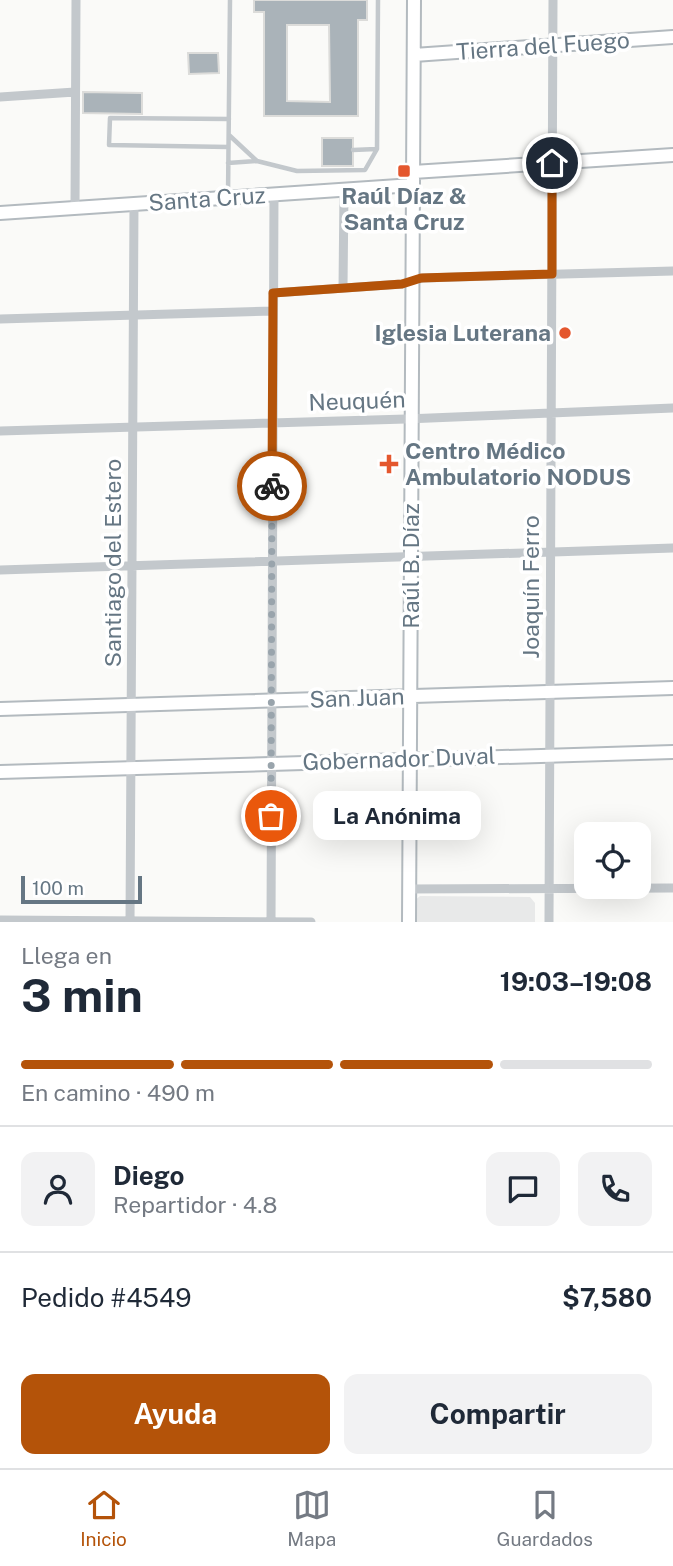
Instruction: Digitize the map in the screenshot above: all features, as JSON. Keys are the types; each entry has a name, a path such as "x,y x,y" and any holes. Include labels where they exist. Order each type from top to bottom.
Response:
{"street":[{"path":"75,208 76,0"},
{"name":"Raúl B. Díaz","path":"409,922 414,0"},
{"name":"Joaquín Ferro","path":"549,922 553,0"},
{"name":"Tierra del Fuego","path":"414,55 673,37"},
{"path":"0,97 75,92"},
{"name":"Santa Cruz","path":"0,213 344,190 413,178 552,163 673,155"},
{"path":"343,288 344,190"},
{"path":"271,922 274,194"},
{"name":"Santiago del Estero","path":"130,921 134,204"},
{"path":"273,293 402,284 424,278 673,271"},
{"path":"0,319 273,311"},
{"name":"Neuquén","path":"0,431 673,408"},
{"path":"0,570 673,548"},
{"name":"San Juan","path":"0,709 673,688"},
{"name":"Gobernador Duval","path":"0,772 673,752"},
{"path":"409,889 673,888"},
{"path":"0,920 311,922"}],"lane":[{"path":"228,197 230,0"},
{"path":"228,163 257,160 297,171 365,170 377,149 377,0"},
{"path":"228,147 109,145 110,118 229,120"},
{"path":"229,135 257,160"},
{"path":"353,150 377,149"}],"shaded area":[{"path":"420,896 530,897 535,903 535,922 413,922 413,902"}],"building":[{"path":"254,0 367,0 367,20 358,20 358,116 264,116 264,12 254,12","holes":["287,25 329,25 330,102 287,101"]},
{"path":"188,53 218,53 219,73 189,74"},
{"path":"83,92 142,93 142,114 83,113"},
{"path":"322,138 353,138 353,166 322,166"}],"way so far":[{"path":"271,816 272,486"}],"place":[{"name":"Raúl Díaz & Santa Cruz","path":"404,171"},
{"name":"Iglesia Luterana","path":"565,333"},
{"name":"Centro Médico Ambulatorio NODUS","path":"389,464"},
{"name":"La Anónima","path":"271,816"}],"route":[{"path":"272,486 273,293 402,284 421,278 552,274 552,163"}]}
